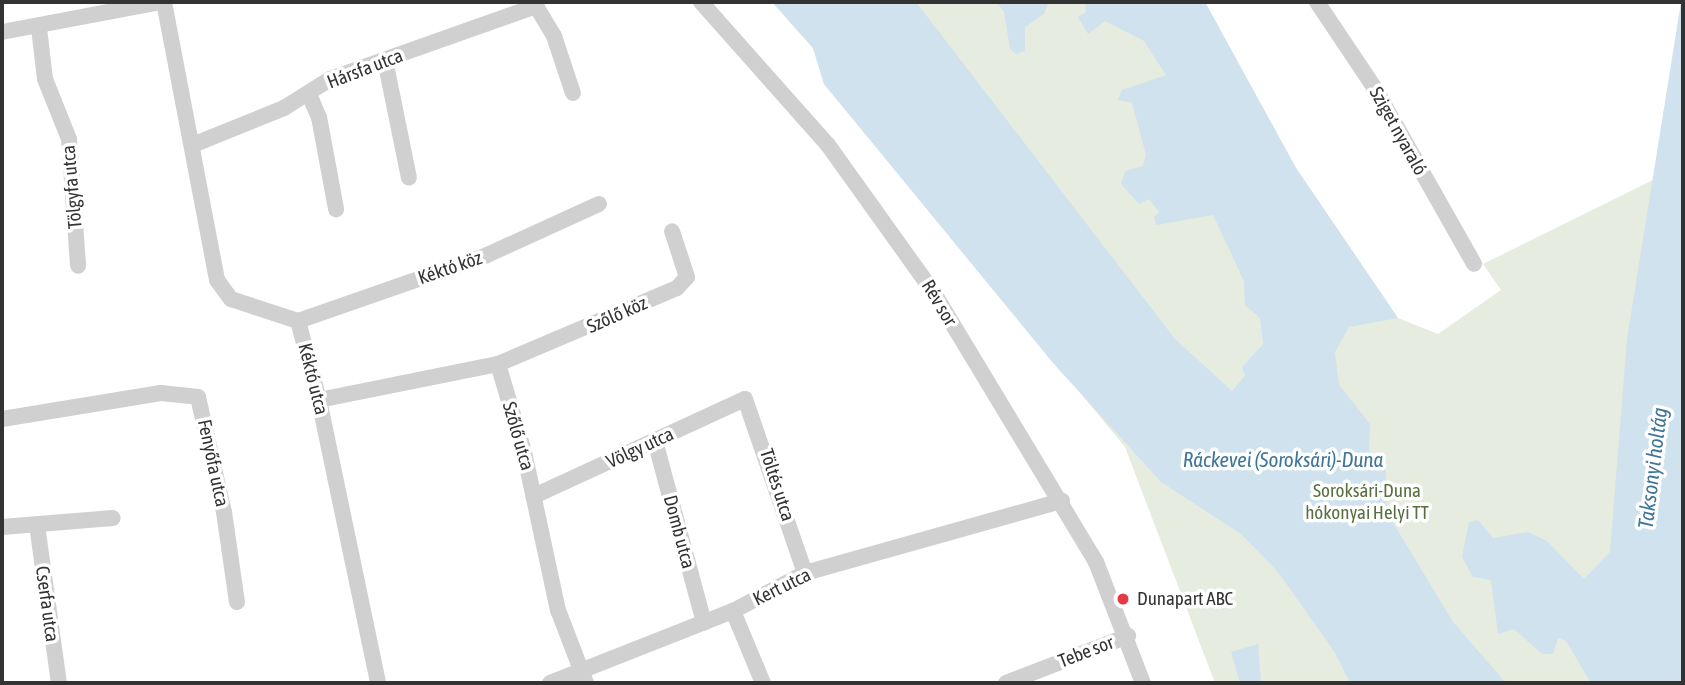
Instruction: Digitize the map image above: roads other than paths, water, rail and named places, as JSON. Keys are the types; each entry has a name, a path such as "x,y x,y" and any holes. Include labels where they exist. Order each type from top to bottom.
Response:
{"street":[{"path":"2,32 39,28 162,2"},
{"name":"Kéktó utca","path":"162,2 195,144 217,280 223,292 243,304 298,321 319,400 378,683"},
{"name":"Rév sor","path":"701,2 828,145 905,250 1062,501 1096,562 1128,636 1143,683"},
{"name":"Sziget nyaraló","path":"1317,2 1374,87 1474,264"},
{"path":"536,4 554,36 573,93"},
{"name":"Hársfa utca","path":"195,144 309,94 330,79 536,4"},
{"name":"Tölgyfa utca","path":"39,28 46,79 69,139 78,266"},
{"path":"385,60 410,178"},
{"path":"309,94 319,117 336,209"},
{"name":"Kéktó köz","path":"298,321 487,255 598,204"},
{"name":"Szőlő köz","path":"498,364 677,288 687,277 672,231"},
{"path":"319,400 498,364"},
{"name":"Szőlő utca","path":"498,364 534,496 558,610 582,677"},
{"name":"Fenyőfa utca","path":"2,419 161,393 198,397 224,512 237,603"},
{"name":"Völgy utca","path":"534,496 745,400"},
{"name":"Töltés utca","path":"745,400 805,573"},
{"name":"Domb utca","path":"655,441 704,623"},
{"name":"Kert utca","path":"550,683 582,677 733,611 805,573 1062,501"},
{"path":"2,527 113,518"},
{"name":"Cserfa utca","path":"37,525 59,683"},
{"path":"733,611 763,683"},
{"name":"Tebe sor","path":"1006,683 1128,636"}],"water":[{"name":"Ráckevei (Soroksári)-Duna","path":"772,2 916,2 1175,339 1232,391 1245,376 1242,367 1263,344 1260,318 1245,305 1244,281 1213,215 1156,225 1154,217 1159,212 1149,199 1139,204 1121,184 1125,171 1143,166 1146,155 1132,103 1118,100 1122,90 1166,75 1144,41 1105,21 1088,34 1078,17 1086,12 1085,2 1205,2 1296,168 1398,318 1349,327 1335,352 1339,385 1370,424 1369,450 1386,471 1385,498 1392,521 1453,622 1506,683 1350,683 1334,651 1278,572 1241,534 1161,482 1053,363 824,84 813,48"},
{"path":"996,2 1048,4 1044,14 1025,27 1025,51 1016,54 1010,49 1004,11"},
{"name":"Taksonyi holtág","path":"1681,2 1683,683 1591,683 1566,641 1558,638 1553,654 1542,654 1514,629 1498,634 1491,580 1473,577 1462,557 1469,522 1478,520 1493,538 1528,532 1547,541 1584,579 1610,552 1627,339"},
{"path":"1258,644 1261,683 1240,683 1231,652"}],"place":[{"name":"Dunapart ABC","path":"1123,599"}],"park label":[{"name":"Soroksári-Duna hókonyai Helyi TT","path":"1367,502"}]}
